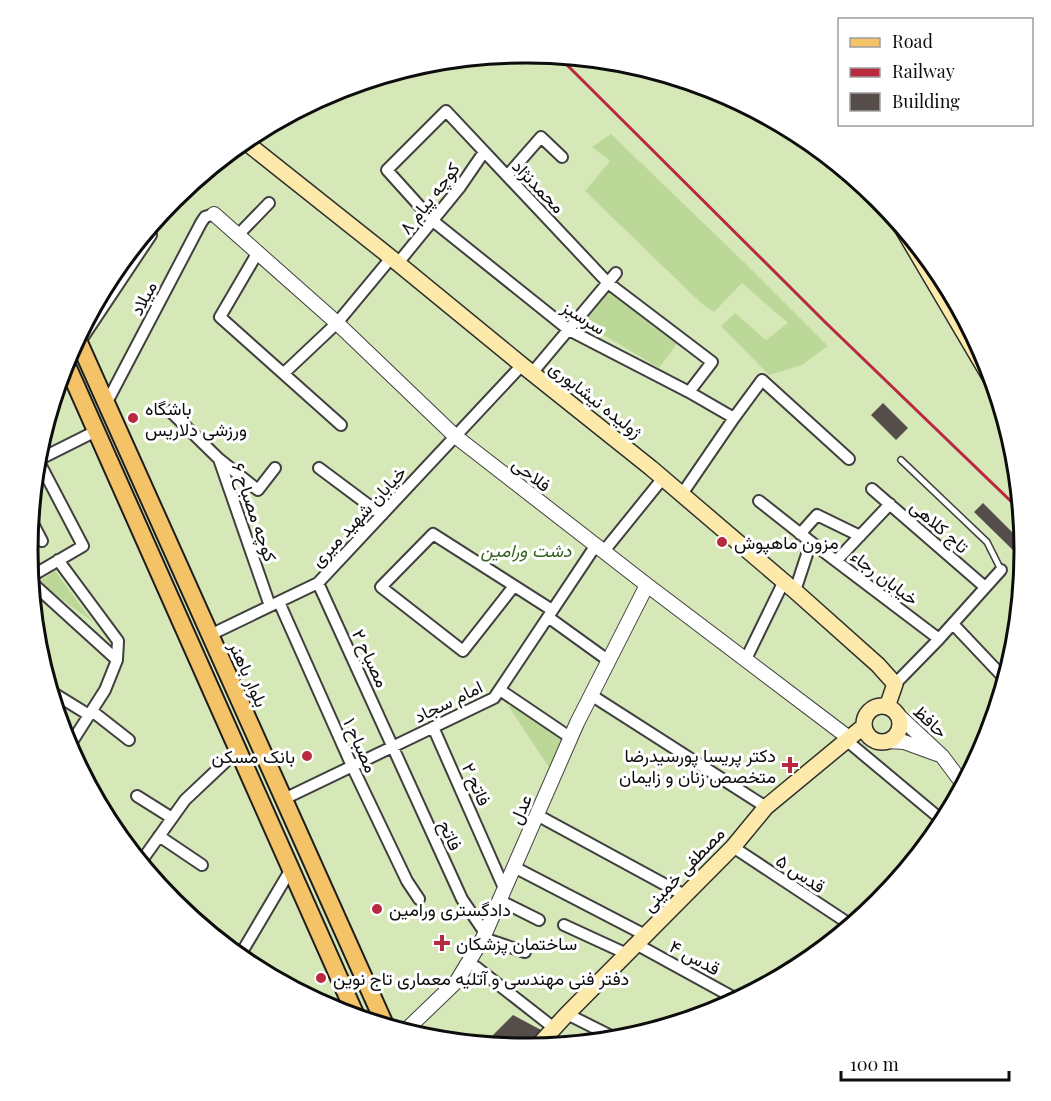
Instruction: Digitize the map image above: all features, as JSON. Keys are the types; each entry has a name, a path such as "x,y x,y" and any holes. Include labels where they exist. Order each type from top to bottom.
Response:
{"main road":[{"name":"ژولیده نیشابوری","path":"252,147 663,478 790,586 878,665 895,684"},
{"name":"بلوار باهنر","path":"82,349 381,1017"},
{"path":"71,374 352,1006"},
{"path":"892,710 895,684"},
{"path":"875,707 892,710 900,719 899,730 888,741 875,741 866,732 864,726 867,715 875,707"},
{"name":"مصطفی خمینی","path":"546,1037 733,847 766,807 864,726"}],"street":[{"name":"محمدنژاد","path":"446,111 608,283 712,362 689,392"},
{"name":"سرسبز","path":"446,111 387,170 433,221 568,330 689,392 734,418"},
{"path":"507,176 541,137 562,157"},
{"name":"کوچه پیام ۸","path":"284,374 337,323 433,221 484,152"},
{"path":"238,235 269,203"},
{"name":"فلاحی","path":"214,214 337,323 455,436 848,739"},
{"name":"میلاد","path":"106,404 201,223 206,217 214,214"},
{"path":"116,285 140,250"},
{"path":"258,252 220,317 341,425"},
{"name":"خیابان شهید میری","path":"210,635 318,583 455,436 568,330 616,273"},
{"path":"682,494 762,380 849,459"},
{"name":"کوچه مصباح ۶","path":"170,411 219,459 275,604"},
{"path":"47,455 96,431"},
{"path":"219,459 258,490 275,468"},
{"path":"319,468 382,515"},
{"path":"39,573 83,546 44,473"},
{"name":"امام سجاد","path":"284,799 494,698 550,614 600,548 663,478"},
{"name":"تاج کلاهی","path":"872,489 985,587"},
{"name":"خیابان رجاء","path":"759,501 939,639"},
{"path":"836,561 890,504"},
{"path":"800,534 817,515 860,536"},
{"path":"39,534 42,541"},
{"path":"514,586 464,651 381,587 433,534 514,586 609,661"},
{"path":"746,659 790,586 811,542"},
{"path":"58,560 118,641 117,660 105,690 75,737"},
{"path":"895,684 1001,570"},
{"name":"مصباح ۲","path":"318,583 394,746"},
{"name":"عدل","path":"411,1025 457,981 484,935 591,695 647,585"},
{"path":"40,588 117,660"},
{"name":"مصباح ۱","path":"275,604 407,881 419,898"},
{"path":"953,624 998,672"},
{"path":"500,690 571,738"},
{"path":"591,695 766,807"},
{"path":"60,696 90,713 129,740"},
{"name":"حافظ","path":"892,710 942,756 957,777"},
{"name":"فاتح ۲","path":"433,727 502,894"},
{"path":"848,739 936,815"},
{"path":"888,741 904,742 942,756"},
{"name":"فاتح","path":"394,746 462,899 484,935"},
{"path":"145,856 185,800 238,750"},
{"path":"137,796 172,818"},
{"path":"537,814 686,896"},
{"path":"159,836 202,864"},
{"name":"قدس ۵","path":"733,847 844,920"},
{"path":"514,867 636,945"},
{"path":"244,949 291,869"},
{"path":"502,894 538,920"},
{"path":"564,926 636,945"},
{"path":"484,935 525,952"},
{"name":"قدس ۴","path":"636,945 728,994"},
{"path":"476,967 554,1028"},
{"path":"567,1014 603,1032"}],"lane":[{"path":"901,460 987,542 1001,570"}],"green space":[{"name":"دشت ورامین","path":"526,62 589,67 652,79 682,88 741,113 770,128 823,163 871,205 913,253 948,306 988,394 1004,455 1014,550 1012,582 1004,646 997,677 988,707 963,766 948,795 913,848 871,896 823,938 770,973 682,1013 621,1029 589,1034 526,1038 494,1037 430,1029 399,1022 369,1013 310,988 281,973 228,938 180,896 138,848 103,794 88,766 63,707 47,646 42,614 39,582 39,519 47,455 54,424 63,394 88,335 103,306 138,253 180,205 228,163 282,128 310,113 369,88 430,72 462,67"},
{"path":"611,134 828,346 802,365 769,375 721,326 735,313 766,340 788,323 742,283 714,312 701,303 585,191 610,161 592,147"},
{"path":"609,292 678,342 659,368 582,322"},
{"path":"55,571 93,622 39,583"},
{"path":"513,704 565,741 550,769 509,707"}],"building":[{"path":"883,403 908,428 896,440 871,415"},
{"path":"983,503 1013,533 1014,551 974,512"},
{"path":"513,1015 543,1031 537,1038 491,1037"}],"railway":[{"path":"567,65 825,322 1010,501"}],"place":[{"name":"باشگاه ورزشی دلاریس","path":"133,418"},
{"name":"مزون ماهپوش","path":"722,542"},
{"name":"بانک مسکن","path":"307,756"},
{"name":"دکتر پریسا پورسیدرضا متخصص زنان و زایمان","path":"790,765"},
{"name":"دادگستری ورامین","path":"377,909"},
{"name":"ساختمان پزشکان","path":"442,943"},
{"name":"دفتر فنی مهندسی و آتلیه معماری تاج نوین","path":"321,978"}]}
